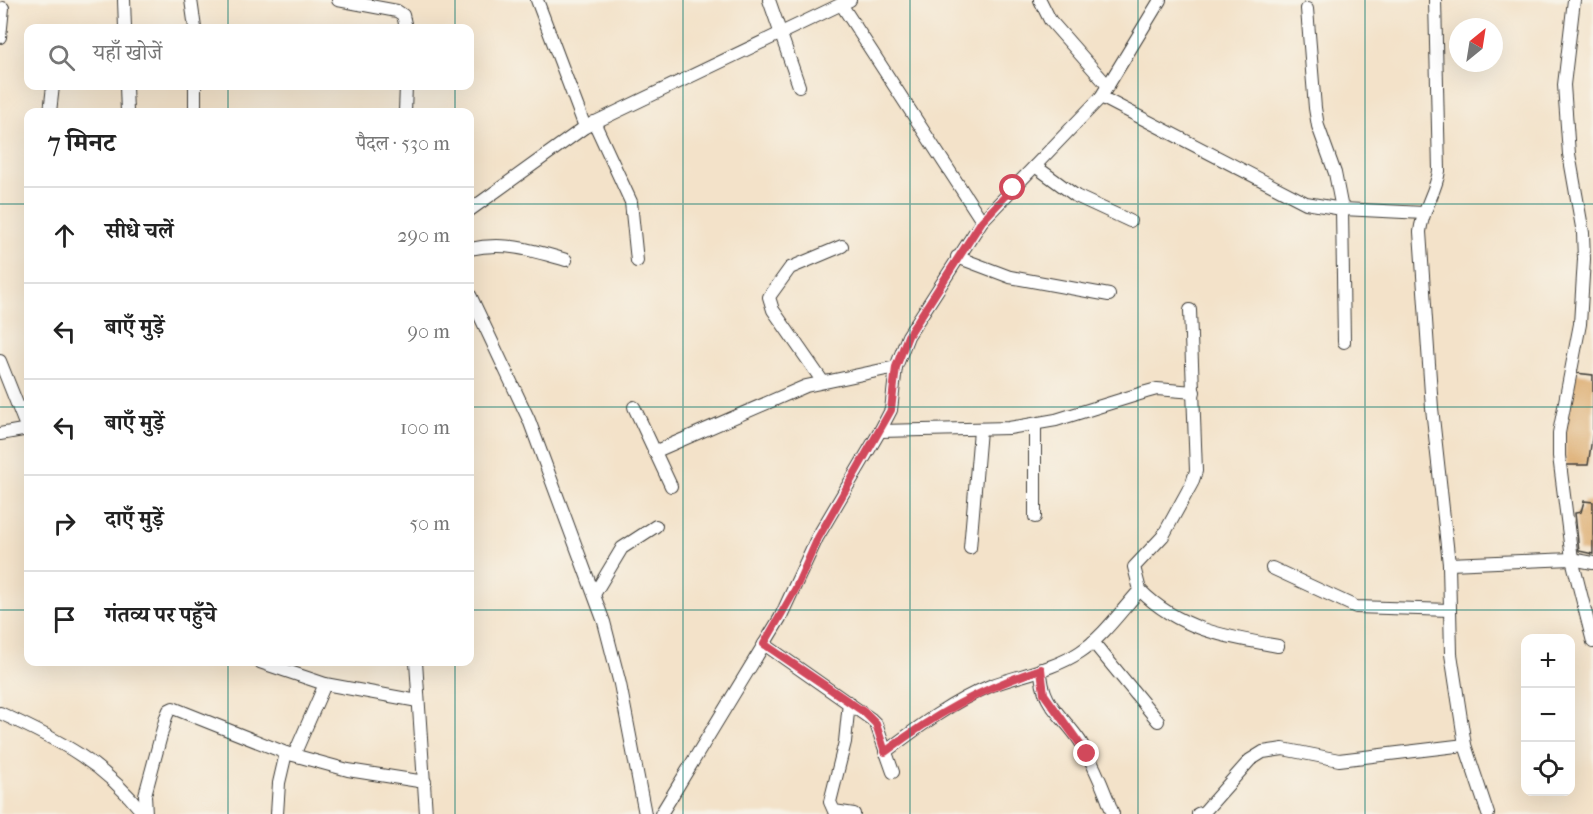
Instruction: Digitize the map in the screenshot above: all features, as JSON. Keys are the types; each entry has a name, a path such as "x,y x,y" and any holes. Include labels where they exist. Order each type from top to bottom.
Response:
{"street":[{"path":"124,0 125,24"},
{"path":"191,0 194,24"},
{"path":"338,0 385,4 403,15 405,24"},
{"path":"537,0 590,124 631,202 637,261"},
{"path":"769,0 799,86"},
{"path":"1040,0 1050,20 1104,91 1290,197 1306,203 1342,209 1424,213"},
{"path":"661,814 795,590 818,538 891,410 896,367 908,336 982,221 1104,91 1160,0"},
{"path":"1435,0 1439,171 1420,231 1432,408 1449,564 1451,654 1466,745 1488,814"},
{"path":"1574,0 1564,85 1569,154 1583,233 1583,279 1580,324 1559,433 1559,456 1572,559 1593,642"},
{"path":"474,207 590,124 846,2 982,221"},
{"path":"0,37 3,8"},
{"path":"1307,9 1314,108 1324,145 1335,173 1342,209 1344,342"},
{"path":"50,108 52,90"},
{"path":"126,90 127,108"},
{"path":"195,90 195,108"},
{"path":"405,108 406,90"},
{"path":"1035,166 1076,196 1131,221"},
{"path":"474,248 486,245 514,246 566,260"},
{"path":"823,382 773,310 769,297 790,268 842,246"},
{"path":"957,257 1010,277 1110,295"},
{"path":"474,303 529,420 569,532 594,593 618,674 645,814"},
{"path":"1190,310 1196,471 1164,536 1134,567 1140,590 1161,610 1205,631 1278,646"},
{"path":"0,361 24,419"},
{"path":"654,452 784,394 823,382 896,367"},
{"path":"880,431 980,430 1035,424 1158,389 1194,392"},
{"path":"634,406 672,486"},
{"path":"1035,424 1035,517"},
{"path":"0,434 24,430"},
{"path":"970,548 980,430"},
{"path":"594,593 622,548 656,526"},
{"path":"1449,564 1572,559 1593,563"},
{"path":"1272,568 1356,607 1450,610"},
{"path":"885,752 988,687 1068,659 1093,642 1140,590"},
{"path":"1093,642 1158,721"},
{"path":"764,644 849,702 876,724 893,772"},
{"path":"272,666 325,684 418,701"},
{"path":"416,666 426,814"},
{"path":"1041,669 1044,694 1083,747 1104,788 1113,814"},
{"path":"277,814 279,783 290,754 325,684"},
{"path":"849,702 845,742 830,802 834,811 854,814"},
{"path":"145,814 145,795 169,710 180,710 290,754 348,770 424,782"},
{"path":"0,713 71,747 116,781 145,814"},
{"path":"1202,813 1250,760 1263,752 1283,749 1339,760 1466,745"}],"building":[{"path":"1575,373 1593,375 1593,432 1588,465 1565,465 1565,429"},
{"path":"1584,501 1593,502 1593,554 1579,551 1575,513 1581,512"}],"route":[{"path":"1013,188 982,221 908,336 896,367 891,410 818,538 795,590 764,644 864,712 876,724 885,752 924,724 969,697 988,687 1041,669 1041,686 1044,694 1079,739 1087,754"}]}
